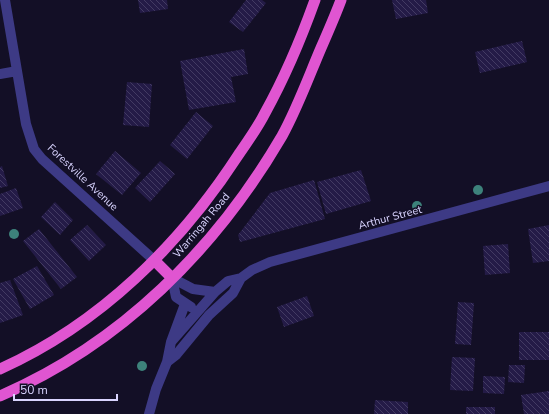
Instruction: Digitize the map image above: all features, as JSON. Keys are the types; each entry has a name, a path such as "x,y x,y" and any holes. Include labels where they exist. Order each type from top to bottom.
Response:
{"highway":[{"name":"Warringah Road","path":"0,369 46,344 86,318 137,278 155,261 190,221 218,184 265,114 300,42 315,0"},
{"name":"Warringah Road","path":"0,396 48,373 88,349 152,300 226,218 253,182 283,135 341,0"},
{"name":"Forestville Avenue","path":"155,261 172,278"}],"street":[{"name":"Forestville Avenue","path":"5,0 26,124 34,149 42,159 155,261"},
{"path":"0,74 17,71"},
{"name":"Arthur Street","path":"171,342 215,292 228,281 241,278 252,270 288,256 549,186"},
{"path":"172,278 193,289 215,292"},
{"path":"172,278 176,296 185,304 209,315"},
{"name":"Arthur Street","path":"167,362 176,355 209,315 233,293 241,278"},
{"path":"149,414 156,389 167,362 171,342 185,304"}],"building":[{"path":"138,0 167,0 168,9 140,13"},
{"path":"246,0 262,0 266,3 243,32 229,22"},
{"path":"392,0 426,0 428,13 396,19"},
{"path":"522,41 527,62 480,73 475,52"},
{"path":"244,49 248,74 231,77 236,102 189,110 180,61"},
{"path":"127,82 152,84 149,127 123,125"},
{"path":"196,112 213,126 187,159 170,145"},
{"path":"115,151 141,173 122,195 96,174"},
{"path":"160,161 175,174 150,202 135,188"},
{"path":"2,166 8,186 0,188 0,167"},
{"path":"361,170 371,201 326,214 317,182"},
{"path":"314,180 325,219 240,242 238,235 270,193"},
{"path":"16,188 23,208 0,216 0,194"},
{"path":"55,202 73,220 60,235 41,217"},
{"path":"87,225 106,245 89,261 70,240"},
{"path":"549,225 549,261 533,263 528,229"},
{"path":"39,229 77,277 61,289 23,241"},
{"path":"508,244 510,273 485,275 483,246"},
{"path":"37,266 54,295 30,309 13,279"},
{"path":"10,280 23,315 0,323 0,283"},
{"path":"307,296 314,316 284,327 277,307"},
{"path":"458,302 474,303 471,345 455,344"},
{"path":"519,332 549,332 549,360 519,360"},
{"path":"452,357 475,358 473,391 450,390"},
{"path":"509,365 525,365 524,383 508,382"},
{"path":"483,376 505,377 504,394 483,393"},
{"path":"549,391 549,414 524,414 521,395"},
{"path":"375,400 408,402 408,414 374,414"},
{"path":"466,407 495,407 495,414 466,414"}]}
